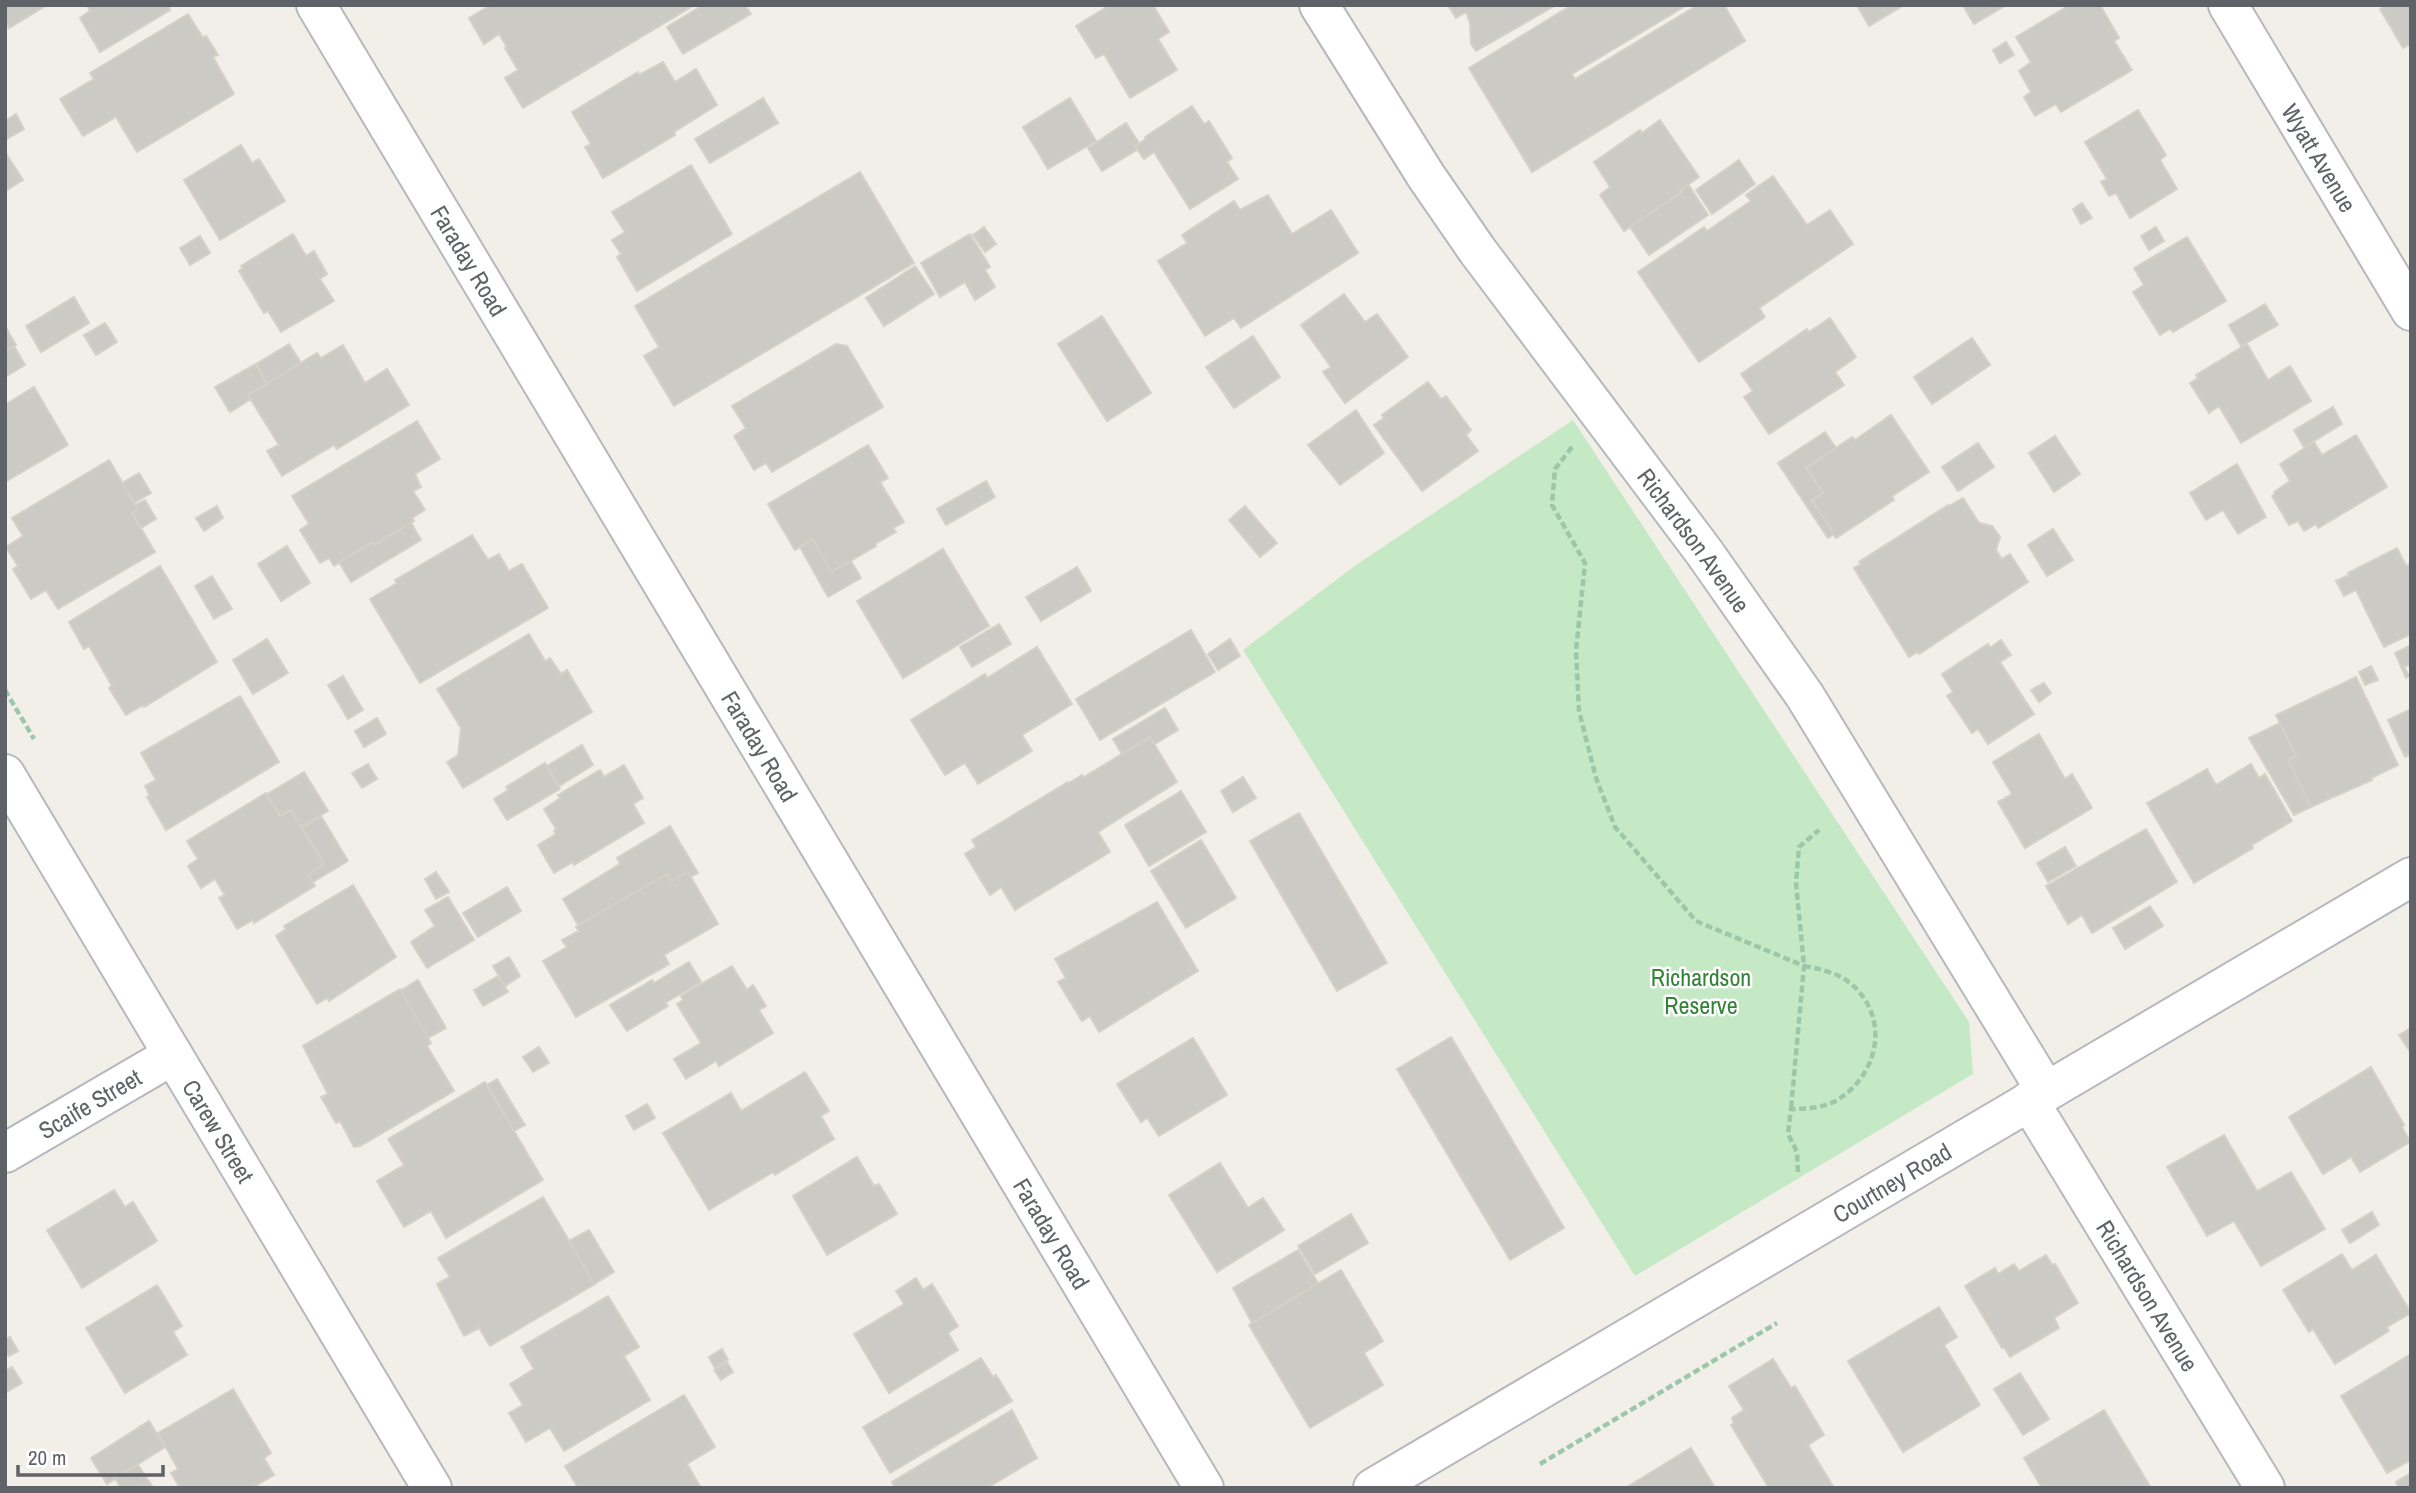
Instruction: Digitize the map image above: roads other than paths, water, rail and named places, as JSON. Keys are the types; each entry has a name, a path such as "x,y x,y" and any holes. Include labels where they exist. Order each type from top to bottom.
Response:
{"street":[{"name":"Faraday Road","path":"316,5 1204,1488"},
{"name":"Richardson Avenue","path":"1319,5 1426,176 1477,250 1712,563 1805,696 2265,1488"},
{"name":"Wyatt Avenue","path":"2228,5 2411,311"},
{"name":"Carew Street","path":"5,774 432,1488"},
{"name":"Courtney Road","path":"1373,1488 2411,877"},
{"name":"Scaife Street","path":"5,1153 173,1055"}],"park label":[{"name":"Richardson Reserve","path":"1701,991"}]}
